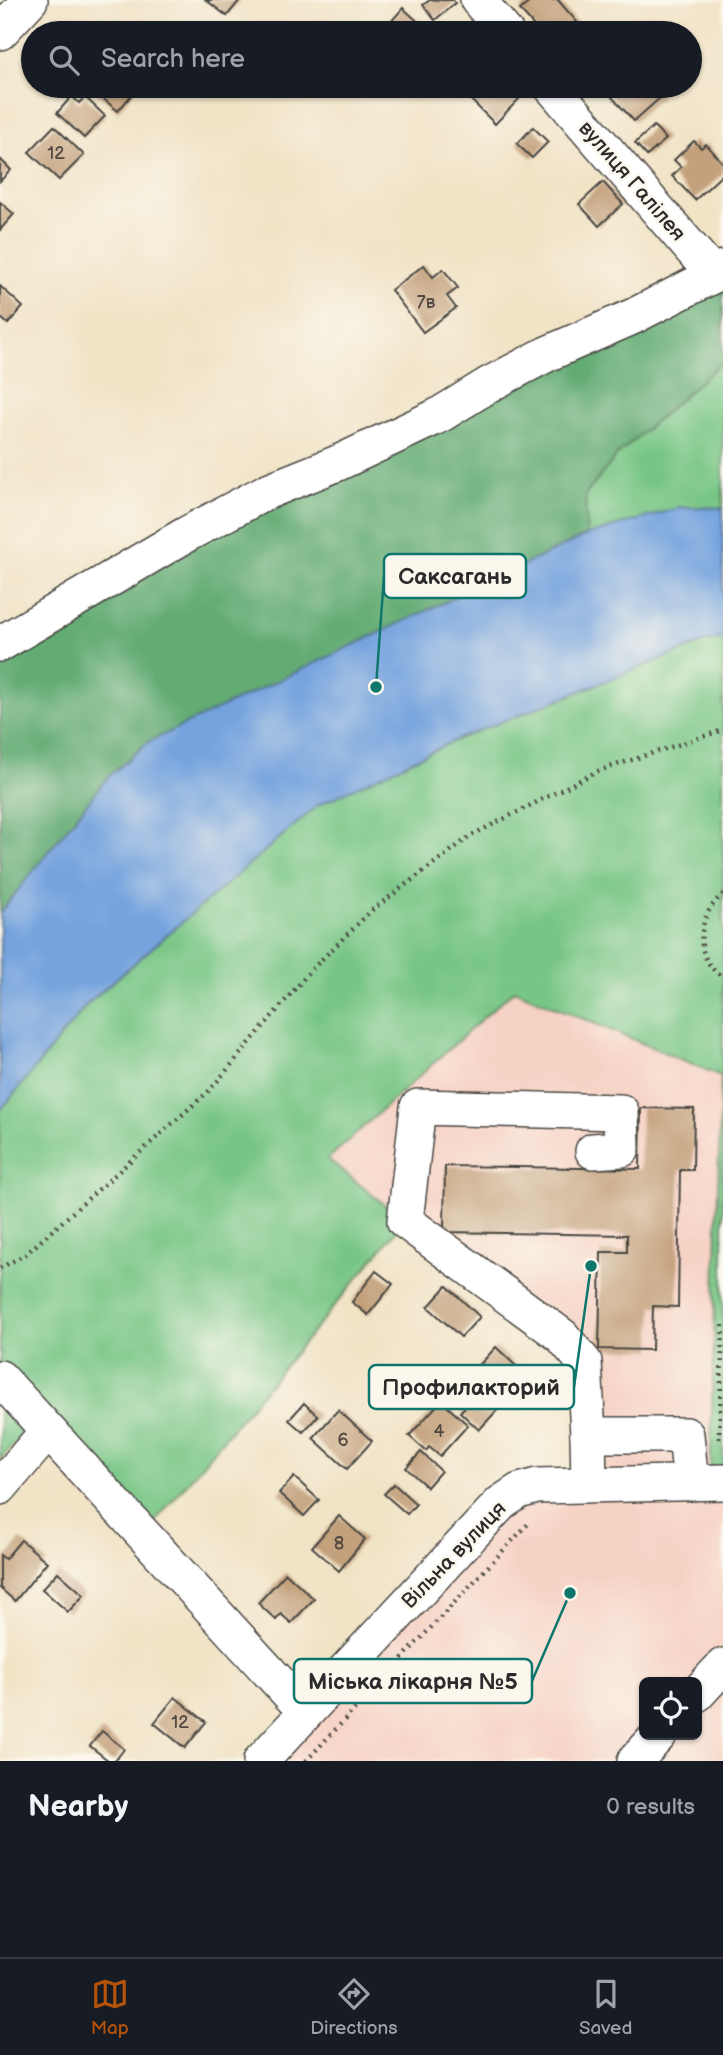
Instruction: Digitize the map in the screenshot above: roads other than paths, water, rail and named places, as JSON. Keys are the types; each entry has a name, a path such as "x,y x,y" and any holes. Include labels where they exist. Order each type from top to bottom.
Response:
{"street":[{"path":"478,0 496,21"},
{"name":"вулиця Галілея","path":"562,98 718,272"},
{"path":"0,644 187,534 268,491 338,463 438,416 490,384 547,354 632,317 718,272"},
{"path":"589,1484 584,1362 562,1336 405,1221 418,1107 621,1112 622,1149 593,1151"},
{"path":"0,1378 305,1711"},
{"path":"0,1487 48,1431"},
{"path":"588,1434 687,1435 710,1483"},
{"name":"Вільна вулиця","path":"261,1761 501,1503 519,1491 537,1486 710,1483"},
{"path":"702,1689 723,1666"},
{"path":"635,1761 654,1740"}],"water":[{"path":"681,507 723,508 723,638 708,641 460,738 318,805 88,1003 0,1111 0,913 108,777 148,742 587,535"}],"place":[{"name":"Саксагань","path":"376,687"},
{"name":"Профилакторий","path":"591,1266"},
{"name":"Міська лікарня №5","path":"570,1593"}]}
